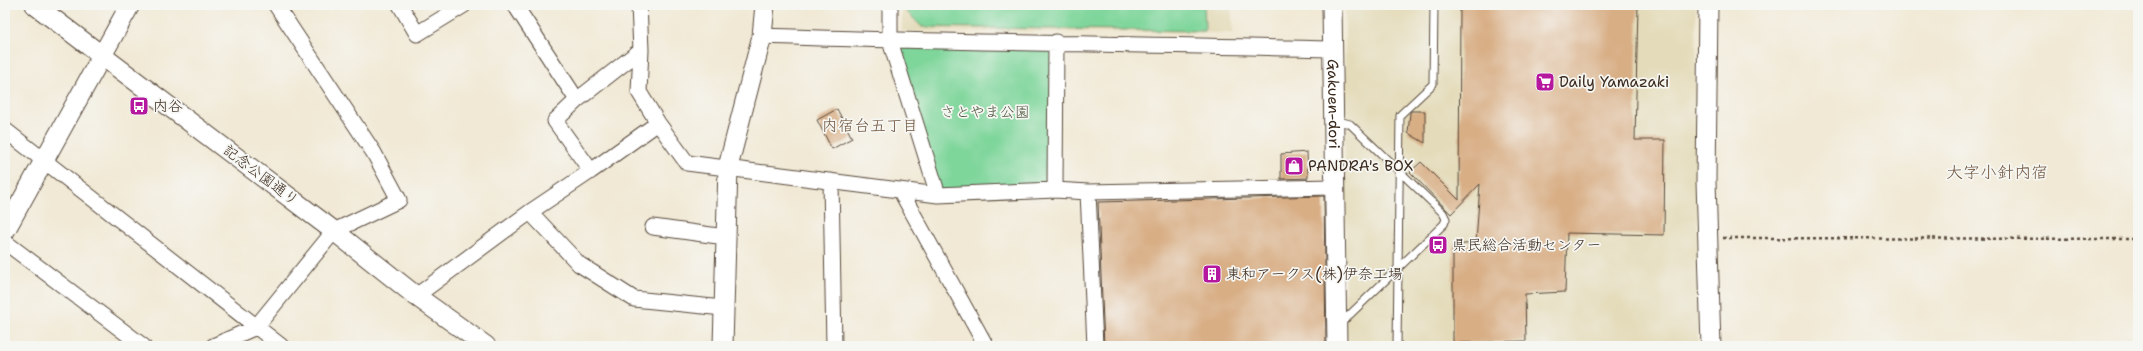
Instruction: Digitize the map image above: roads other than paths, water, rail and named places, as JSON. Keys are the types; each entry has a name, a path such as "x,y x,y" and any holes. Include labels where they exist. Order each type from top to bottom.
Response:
{"street":[{"name":"記念公園通り","path":"35,5 334,231 416,296 486,346"},
{"path":"5,231 130,5"},
{"path":"213,346 256,327 334,231 399,200 374,153 276,5"},
{"path":"400,5 417,34 464,5"},
{"path":"515,5 577,100"},
{"path":"639,5 641,50 639,92 658,123 687,163 728,166 938,195 1055,190 1088,192 1334,187"},
{"path":"723,346 728,166 762,36 765,5"},
{"path":"890,5 890,41 938,195"},
{"name":"Gakuen-dori","path":"1332,5 1337,346"},
{"path":"1708,5 1707,238 1711,346"},
{"path":"762,36 890,41 1056,42 1333,49"},
{"path":"1055,190 1056,42"},
{"path":"591,171 555,121 577,100 641,50"},
{"path":"416,296 530,212 658,123"},
{"path":"5,130 282,346"},
{"path":"831,181 834,346"},
{"path":"900,190 986,346"},
{"path":"1088,192 1095,346"},
{"path":"530,212 579,264 634,299 723,308"},
{"path":"653,227 725,237"},
{"path":"5,242 143,346"}],"lane":[{"path":"1397,346 1400,115 1433,84 1434,5"},
{"path":"1333,120 1350,124 1443,213 1446,219 1444,224 1337,327"}],"place":[{"name":"Daily Yamazaki","path":"1545,82"},
{"name":"内谷","path":"139,106"},
{"name":"PANDRA's BOX","path":"1294,166"},
{"name":"県民総合活動センター","path":"1438,245"},
{"name":"東和アークス(株)伊奈工場","path":"1212,274"}],"district":[{"name":"内宿台五丁目","path":"870,125"},
{"name":"大字小針内宿","path":"1997,172"}],"park label":[{"name":"さとやま公園","path":"985,112"}]}
